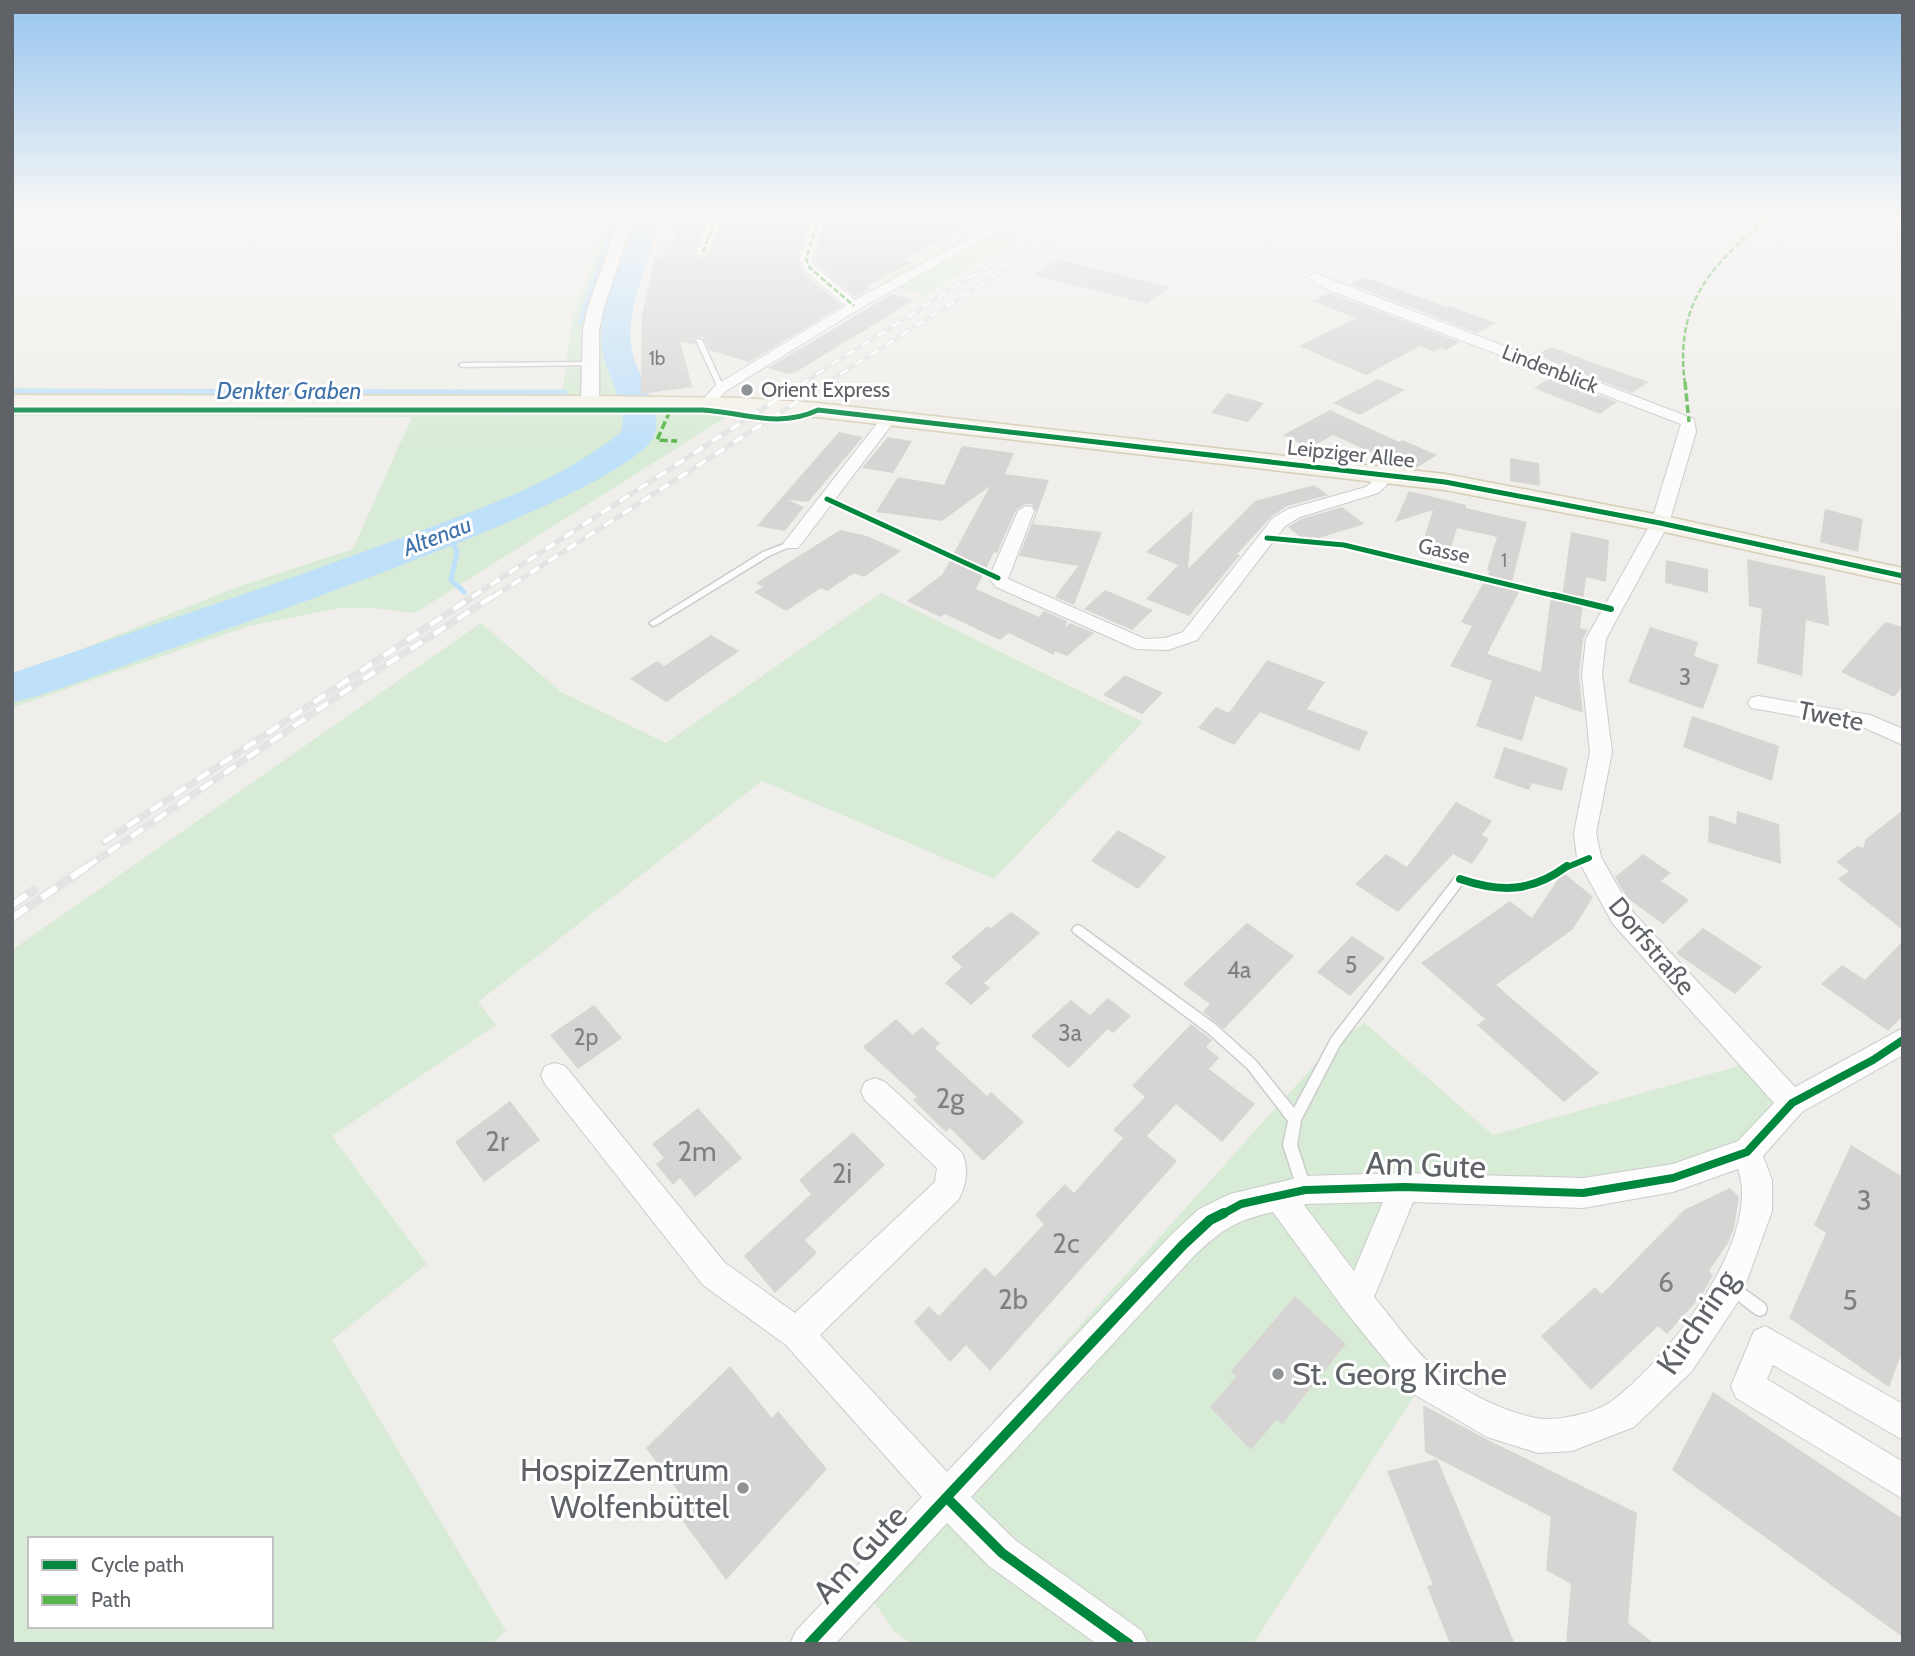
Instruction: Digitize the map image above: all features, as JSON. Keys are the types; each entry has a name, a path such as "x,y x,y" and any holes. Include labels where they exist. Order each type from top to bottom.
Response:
{"main road":[{"name":"Leipziger Allee","path":"12,402 663,404 713,396 789,408 1378,474 1516,494 1903,576"}],"street":[{"path":"590,403 589,364 596,307 600,294"},
{"path":"840,294 854,306"},
{"path":"713,396 875,294"},
{"name":"Lindenblick","path":"1352,294 1689,422 1660,523"},
{"path":"792,544 888,419"},
{"path":"1026,511 998,578 1002,583 1143,645 1168,644 1190,636 1279,522 1294,513 1373,490 1379,485 1378,474"},
{"name":"Dorfstraße","path":"1660,523 1596,639 1592,674 1601,752 1585,833 1589,858 1622,917 1646,946 1792,1103"},
{"name":"Twete","path":"1758,703 1870,722 1903,738"},
{"path":"1792,1103 1873,1060 1903,1040"},
{"path":"555,1075 714,1274 797,1334 947,1499 1002,1553 1129,1644"},
{"path":"797,1334 949,1189 952,1163 875,1091"},
{"name":"Am Gute","path":"809,1644 1210,1220 1241,1204 1292,1192 1404,1187 1583,1194 1673,1178 1747,1152 1792,1103"},
{"name":"Kirchring","path":"1292,1192 1357,1301 1424,1381 1487,1420 1538,1436 1572,1434 1622,1415 1680,1359 1730,1286 1757,1211 1757,1180 1747,1152"},
{"path":"1357,1301 1404,1187"},
{"path":"1903,1423 1765,1342 1748,1386 1903,1482"}],"lane":[{"path":"699,340 713,396"},
{"path":"462,365 589,364"},
{"path":"653,623 766,554 792,544"},
{"path":"1292,1192 1290,1145 1295,1119 1336,1041 1460,879"},
{"path":"1078,930 1212,1029 1252,1065 1295,1119"},
{"path":"1730,1286 1760,1309"}],"green space":[{"path":"581,294 636,294 624,336 625,354 635,396 758,397 415,613 375,608 339,608 249,626 12,708 12,677 237,587 353,549 412,417 12,416 12,388 413,392 563,390 572,318"},
{"path":"881,593 1143,722 994,879 762,781 478,1002 496,1025 332,1136 427,1264 332,1340 506,1631 492,1644 12,1644 12,950 481,623 561,692 666,743"},
{"path":"1365,1023 1493,1135 1753,1062 1792,1103 1747,1152 1673,1178 1404,1188 1357,1301 1424,1381 1253,1644 912,1644 894,1631 853,1571 958,1461 1336,1041"}],"building":[{"path":"647,294 829,294 842,306 749,362 709,350 703,337 694,338 696,345 680,341 692,387 641,394 642,315"},
{"path":"892,294 914,300 796,372 789,374 768,368"},
{"path":"1110,294 1160,294 1148,304"},
{"path":"1333,294 1460,342 1446,350 1441,348 1434,352 1420,346 1366,375 1299,346 1356,318 1312,301"},
{"path":"1377,294 1412,294 1496,323 1477,333"},
{"path":"1551,347 1649,382 1632,393 1536,355"},
{"path":"1519,365 1617,402 1600,414 1534,388 1548,379 1516,367"},
{"path":"1378,379 1405,390 1360,415 1333,403"},
{"path":"1227,393 1264,403 1248,422 1211,413"},
{"path":"1330,410 1399,442 1402,440 1437,455 1416,468 1400,466 1333,435 1310,448 1283,435"},
{"path":"839,432 863,437 808,502 788,500 804,507 785,531 757,526"},
{"path":"888,437 912,441 893,473 862,468"},
{"path":"962,446 1014,453 1005,474 1049,480 1033,524 1102,532 1074,605 1055,597 1078,566 1019,556 1036,512 1032,504 1025,504 1016,510 997,553 994,552 976,589 1039,617 1044,611 1067,621 1065,627 1070,623 1094,633 1067,656 1055,651 1054,655 1009,633 1000,640 945,614 940,617 907,601 942,575 990,486 942,521 876,512 898,477 944,485"},
{"path":"1510,458 1539,463 1540,486 1510,481"},
{"path":"1314,485 1328,495 1287,506 1272,516 1237,554 1240,555 1189,616 1146,599 1178,565 1146,552 1193,510 1188,569 1255,501"},
{"path":"1409,491 1527,522 1511,586 1521,588 1487,654 1541,672 1551,595 1562,598 1571,532 1609,540 1606,582 1586,577 1580,628 1588,630 1583,639 1579,674 1583,713 1535,696 1522,741 1476,726 1492,681 1450,666 1472,626 1461,622 1490,571 1487,570 1497,537 1457,528 1447,561 1419,554 1433,510 1395,522"},
{"path":"1342,507 1364,524 1316,539 1314,537 1304,540 1288,527 1301,519"},
{"path":"1825,509 1863,519 1858,552 1820,542"},
{"path":"840,530 867,536 901,551 864,577 854,573 827,591 821,588 786,611 754,592 763,587 756,583"},
{"path":"1747,559 1825,576 1829,626 1806,620 1802,676 1757,663 1762,609 1749,606"},
{"path":"1666,560 1708,569 1708,593 1665,583"},
{"path":"1105,590 1153,610 1132,630 1084,609"},
{"path":"1885,622 1903,627 1903,686 1894,697 1841,672"},
{"path":"1650,627 1698,642 1694,656 1719,665 1703,709 1628,682"},
{"path":"711,635 739,651 666,702 630,679 657,661 664,666"},
{"path":"1267,660 1325,682 1307,709 1368,732 1359,751 1260,712 1234,745 1198,728 1216,707 1229,713"},
{"path":"1125,675 1163,693 1142,714 1103,695"},
{"path":"1692,716 1779,746 1772,781 1683,747"},
{"path":"1504,747 1568,768 1562,791 1532,783 1529,790 1494,778"},
{"path":"1456,802 1492,821 1482,835 1489,839 1472,864 1453,854 1398,912 1355,884 1386,854 1407,867"},
{"path":"1903,810 1903,930 1838,879 1849,871 1836,862 1857,846 1863,848 1866,839"},
{"path":"1737,811 1779,824 1781,864 1708,842 1709,815 1736,824"},
{"path":"1118,830 1166,857 1138,889 1091,861"},
{"path":"1643,854 1671,873 1661,881 1689,900 1663,924 1627,898 1615,877"},
{"path":"1563,872 1593,897 1573,929 1496,985 1599,1073 1564,1102 1477,1025 1485,1019 1421,963 1510,901 1532,918"},
{"path":"1011,912 1040,933 984,983 990,988 971,1005 945,983 962,967 951,957 988,926 991,928"},
{"path":"1247,923 1294,956 1224,1029 1203,1012 1210,1004 1183,984"},
{"path":"1703,928 1762,967 1735,994 1676,953"},
{"path":"1352,936 1385,958 1350,996 1317,972"},
{"path":"1903,941 1903,1016 1888,1031 1821,984 1842,965 1865,980"},
{"path":"1108,998 1131,1016 1113,1033 1108,1029 1069,1068 1031,1036 1071,1000 1090,1015"},
{"path":"594,1005 622,1038 578,1069 550,1035"},
{"path":"896,1019 913,1035 922,1027 940,1043 935,1048 987,1096 991,1092 1024,1122 983,1161 950,1128 946,1132 913,1100 917,1097 863,1047"},
{"path":"1191,1024 1212,1040 1206,1047 1219,1058 1209,1069 1255,1104 1222,1142 1176,1104 1147,1136 1177,1161 990,1371 966,1345 950,1362 914,1322 929,1306 939,1316 985,1267 995,1277 1044,1224 1035,1215 1065,1184 1074,1193 1123,1138 1113,1130 1145,1097 1132,1086"},
{"path":"510,1101 540,1140 484,1182 455,1142"},
{"path":"698,1108 742,1158 695,1197 680,1178 673,1185 656,1164 664,1158 652,1144"},
{"path":"853,1132 885,1165 805,1240 817,1253 775,1293 744,1256 811,1194 799,1180"},
{"path":"1851,1145 1903,1177 1903,1350 1889,1387 1789,1318 1826,1233 1814,1225"},
{"path":"1730,1188 1739,1197 1734,1228 1728,1243 1709,1271 1713,1275 1702,1295 1667,1334 1658,1326 1591,1390 1541,1336 1595,1287 1602,1294 1684,1210"},
{"name":"St. Georg Kirche","path":"1295,1296 1346,1344 1282,1424 1277,1419 1251,1450 1210,1407 1236,1377 1231,1371"},
{"name":"HospizZentrum Wolfenbüttel","path":"730,1366 772,1418 778,1411 827,1469 726,1580 680,1517 689,1506 646,1448"},
{"path":"1713,1392 1903,1519 1903,1637 1672,1470"},
{"path":"1423,1405 1637,1513 1628,1623 1655,1644 1566,1644 1571,1584 1546,1570 1551,1517 1425,1452"},
{"path":"1437,1459 1515,1644 1450,1644 1427,1586 1433,1585 1387,1471"}],"waterway":[{"path":"580,322 589,294"},
{"name":"Altenau","path":"12,689 347,572 540,495 606,462 637,436 639,426 636,404 616,345 624,294"},
{"name":"Denkter Graben","path":"12,391 565,392"},
{"path":"449,533 457,552 451,580 464,592"}],"railway":[{"path":"801,384 943,294"},
{"path":"825,384 966,294"},
{"path":"472,597 804,382"},
{"path":"493,597 828,382"},
{"path":"104,842 475,595"},
{"path":"85,868 356,684 495,595"},
{"path":"12,918 88,866"},
{"path":"12,905 34,890"}],"marked path":[{"path":"840,294 854,306"},
{"path":"1689,422 1682,357 1683,336 1687,318 1698,294"},
{"path":"670,411 657,440 677,441"}],"cycle path":[{"path":"12,410 702,410 770,420 795,418 818,410 1445,482 1660,523 1903,576"},
{"path":"827,499 998,578"},
{"name":"Gasse","path":"1267,538 1344,545 1611,609"},
{"path":"1460,879 1495,888 1517,888 1551,879 1570,865 1589,858"},
{"path":"809,1644 1183,1245 1210,1220 1241,1204 1305,1190 1404,1187 1583,1193 1673,1178 1747,1152 1792,1103 1873,1060 1903,1040"},
{"path":"947,1498 1002,1553 1129,1644"}],"place":[{"name":"Orient Express","path":"747,390"},
{"name":"St. Georg Kirche","path":"1278,1374"},
{"name":"HospizZentrum Wolfenbüttel","path":"743,1488"}]}
